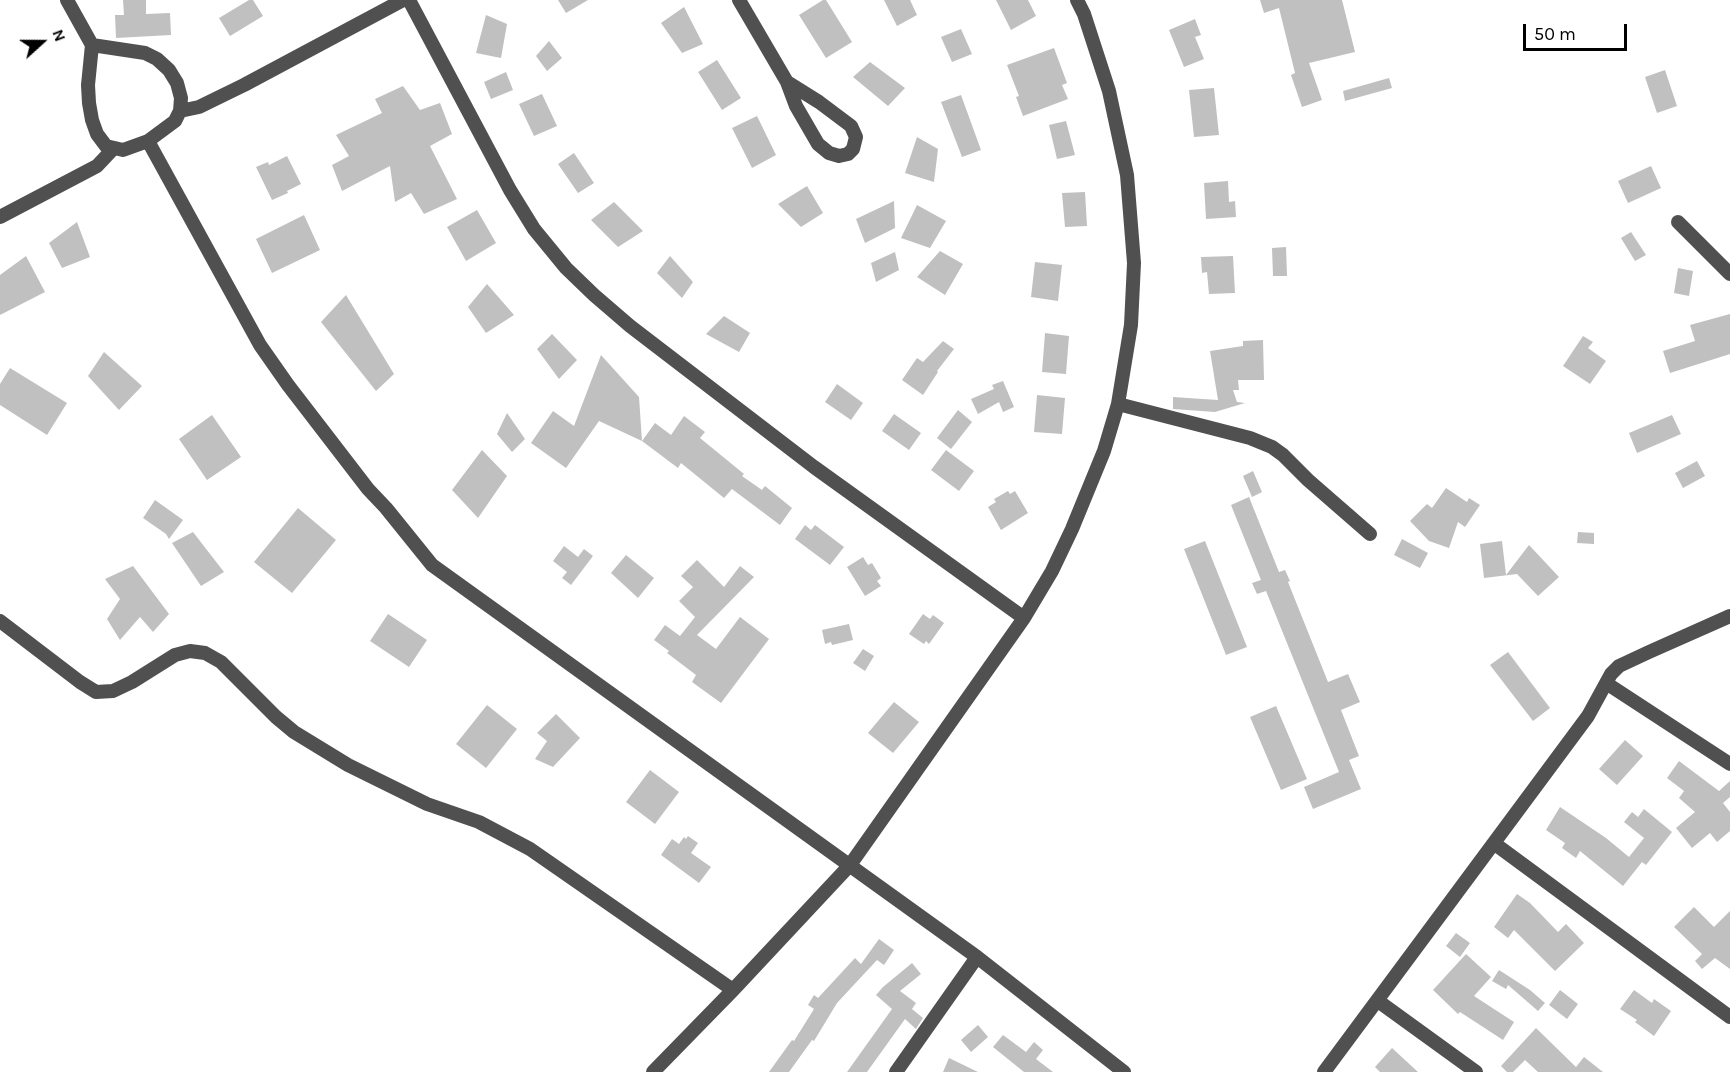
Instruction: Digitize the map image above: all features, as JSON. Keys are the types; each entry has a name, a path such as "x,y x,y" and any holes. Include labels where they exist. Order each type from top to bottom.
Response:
{"street":[{"path":"67,0 92,45 88,85 92,120 97,134 106,146 123,150 148,141 175,121 180,111 181,98 177,83 158,59 145,53 92,45"},
{"path":"180,111 199,107 244,85 403,0"},
{"path":"410,0 510,190 534,229 573,275 630,326 814,467 1024,618"},
{"path":"739,0 787,82 796,106 818,144 830,153 840,156 848,154 853,149 856,137 851,126 787,82"},
{"path":"653,1072 850,865 1024,618 1052,571 1104,451 1118,404 1131,325 1134,263 1127,175 1109,91 1084,14 1077,0"},
{"path":"148,141 260,345 368,489 386,507 432,565 977,957 1124,1072"},
{"path":"0,217 97,166 112,149"},
{"path":"1678,222 1730,274"},
{"path":"1118,404 1250,438 1272,447 1370,534"},
{"path":"1324,1072 1588,716 1611,674 1619,666 1730,616"},
{"path":"0,621 96,692 113,691 123,687 175,655 190,651 205,653 221,662 294,732 348,765 427,804 479,822 530,849 733,990"},
{"path":"1606,682 1730,764"},
{"path":"1495,844 1730,1017"},
{"path":"896,1072 977,957"},
{"path":"1378,1001 1476,1072"}],"building":[{"path":"123,0 146,0 146,14 170,13 171,35 116,38 115,15 124,15"},
{"path":"249,0 253,0 263,16 230,36 219,18"},
{"path":"558,0 588,0 566,13"},
{"path":"826,0 852,42 826,58 799,15"},
{"path":"884,0 910,0 917,15 897,26"},
{"path":"996,0 1028,0 1036,16 1011,30"},
{"path":"1260,0 1342,0 1355,52 1309,63 1322,100 1302,107 1291,75 1295,73 1279,8 1264,13"},
{"path":"684,7 703,44 682,53 661,23"},
{"path":"486,15 507,24 501,58 476,53"},
{"path":"1195,19 1201,35 1195,37 1204,59 1184,67 1169,30"},
{"path":"961,29 972,54 952,62 941,37"},
{"path":"549,41 562,58 547,71 536,56"},
{"path":"1054,48 1067,83 1062,85 1068,99 1023,116 1016,97 1019,96 1007,65"},
{"path":"717,60 741,98 722,110 698,72"},
{"path":"870,62 905,88 888,106 853,77"},
{"path":"1665,70 1677,106 1657,113 1645,77"},
{"path":"506,72 513,90 491,99 484,82"},
{"path":"1389,78 1392,88 1345,101 1343,91"},
{"path":"403,86 420,110 440,103 452,134 430,146 457,199 424,214 411,193 395,202 390,166 342,191 332,165 349,156 336,135 382,113 375,99"},
{"path":"1214,88 1219,135 1194,137 1189,90"},
{"path":"542,94 557,126 534,136 519,104"},
{"path":"961,95 981,150 962,157 941,102"},
{"path":"757,116 776,155 752,168 732,128"},
{"path":"1066,121 1075,155 1057,159 1049,125"},
{"path":"917,137 938,149 934,182 905,173"},
{"path":"574,153 594,183 578,193 558,164"},
{"path":"287,156 301,184 272,200 256,167 268,162 269,165"},
{"path":"1651,166 1661,188 1628,203 1618,181"},
{"path":"1228,181 1229,202 1235,201 1236,217 1206,219 1204,183"},
{"path":"807,186 823,213 801,227 778,204"},
{"path":"1085,192 1087,226 1065,227 1062,193"},
{"path":"894,201 895,228 865,243 856,219"},
{"path":"614,202 643,231 618,247 591,220"},
{"path":"917,205 946,221 930,248 901,238"},
{"path":"477,210 496,243 466,261 447,227"},
{"path":"304,215 320,250 272,273 256,239"},
{"path":"77,222 90,257 62,268 49,243"},
{"path":"1631,232 1646,255 1635,261 1621,238"},
{"path":"1286,247 1287,276 1273,276 1272,248"},
{"path":"940,251 963,264 945,295 917,277"},
{"path":"895,252 899,270 876,282 871,263"},
{"path":"26,256 45,292 0,315 0,275"},
{"path":"670,256 693,282 682,298 657,273"},
{"path":"1233,256 1235,293 1209,294 1207,272 1202,273 1201,257"},
{"path":"1035,262 1062,265 1058,301 1031,297"},
{"path":"1678,268 1693,271 1689,296 1674,293"},
{"path":"487,284 514,315 486,333 468,307"},
{"path":"346,295 394,374 376,391 321,322"},
{"path":"1730,314 1730,354 1670,373 1663,351 1695,341 1690,325"},
{"path":"724,316 750,333 739,352 706,334"},
{"path":"1045,333 1069,336 1066,374 1042,372"},
{"path":"552,334 577,360 559,379 537,349"},
{"path":"1583,336 1593,342 1588,348 1606,361 1590,384 1563,366"},
{"path":"1263,340 1264,380 1238,380 1239,390 1233,390 1237,402 1245,403 1215,412 1173,409 1173,397 1218,400 1210,351 1243,346 1243,341"},
{"path":"943,341 954,349 937,371 923,395 902,380 917,358 923,362"},
{"path":"104,352 142,386 119,410 88,376"},
{"path":"601,355 639,397 642,441 599,421 566,468 531,443 553,411 574,426"},
{"path":"10,368 67,403 47,435 0,405 0,384"},
{"path":"1003,381 1014,407 1003,412 999,402 978,414 971,399 994,389 992,385"},
{"path":"837,384 863,403 851,420 825,402"},
{"path":"1037,395 1065,398 1062,434 1034,432"},
{"path":"958,410 972,422 951,449 937,438"},
{"path":"507,413 525,439 512,452 497,434"},
{"path":"894,414 921,433 909,450 882,431"},
{"path":"212,415 241,457 207,480 179,439"},
{"path":"1672,415 1681,434 1637,453 1629,433"},
{"path":"684,416 705,432 700,438 744,474 742,476 762,490 765,486 792,508 780,525 732,489 724,498 681,463 678,468 642,441 655,423 671,435"},
{"path":"482,450 507,476 478,518 452,490"},
{"path":"946,450 974,471 959,491 931,470"},
{"path":"1697,461 1705,476 1683,488 1675,473"},
{"path":"1253,471 1262,492 1252,497 1243,476"},
{"path":"1446,488 1467,502 1469,498 1480,505 1465,527 1458,522 1449,548 1429,541 1410,521 1427,504 1432,508"},
{"path":"1008,491 1010,494 1015,491 1028,513 1001,530 988,507 996,502 994,499"},
{"path":"1249,497 1279,572 1285,570 1290,581 1288,582 1328,682 1348,674 1360,702 1341,710 1359,756 1349,760 1361,789 1313,809 1304,787 1339,772 1266,591 1257,594 1252,583 1261,580 1231,505"},
{"path":"155,500 183,520 169,539 166,534 143,518"},
{"path":"298,508 336,540 292,593 254,562"},
{"path":"805,525 811,530 815,525 844,547 830,565 795,539"},
{"path":"193,532 224,572 201,586 172,543"},
{"path":"1578,532 1594,533 1594,544 1577,543"},
{"path":"1402,539 1428,553 1420,568 1394,555"},
{"path":"1205,541 1247,647 1226,655 1184,549"},
{"path":"1502,541 1506,575 1529,545 1559,577 1538,596 1517,574 1484,578 1480,544"},
{"path":"564,546 578,557 584,549 593,556 571,585 562,578 567,572 553,561"},
{"path":"626,555 654,578 638,598 611,573"},
{"path":"863,557 868,565 872,563 881,578 877,581 881,586 865,596 847,567"},
{"path":"697,560 724,587 740,566 754,577 697,635 716,649 740,617 769,639 721,703 692,682 696,675 654,640 665,625 680,636 695,617 679,601 693,587 681,576"},
{"path":"133,566 169,614 153,632 140,617 120,640 107,619 120,599 105,579"},
{"path":"388,614 427,640 409,667 370,641"},
{"path":"923,614 930,619 933,615 944,623 929,644 926,641 924,644 909,634"},
{"path":"849,624 853,640 832,645 831,642 825,644 822,630"},
{"path":"863,649 874,656 865,671 853,663"},
{"path":"1508,652 1550,708 1533,721 1490,665"},
{"path":"894,702 919,722 893,753 868,733"},
{"path":"487,705 517,729 486,768 456,744"},
{"path":"1276,706 1307,779 1281,790 1250,717"},
{"path":"556,714 580,738 553,767 535,759 547,741 537,733"},
{"path":"1625,740 1643,756 1617,785 1599,769"},
{"path":"1679,761 1719,791 1730,781 1730,797 1723,803 1730,812 1730,831 1717,842 1710,833 1692,848 1676,828 1695,812 1679,798 1684,791 1667,778"},
{"path":"650,770 679,792 655,824 626,802"},
{"path":"1560,807 1606,838 1629,857 1644,838 1624,822 1632,812 1638,817 1644,809 1672,832 1646,865 1642,862 1623,886 1580,851 1576,858 1562,848 1565,843 1546,830"},
{"path":"688,836 698,843 691,853 711,867 699,883 661,855 672,839 679,844 684,837 686,839"},
{"path":"1517,894 1530,903 1558,932 1566,924 1584,943 1555,971 1514,930 1508,938 1494,927"},
{"path":"1694,907 1714,927 1730,911 1730,969 1715,958 1702,969 1695,961 1702,954 1674,927"},
{"path":"1456,933 1470,943 1460,957 1446,946"},
{"path":"879,939 894,950 884,965 877,960 837,1003 814,1041 812,1040 789,1072 769,1072 792,1040 794,1041 814,1009 808,1005 814,995 818,998 855,958 861,964"},
{"path":"1466,954 1491,977 1474,996 1514,1022 1503,1040 1460,1012 1458,1014 1433,990"},
{"path":"912,963 921,974 900,991 916,1003 912,1009 923,1018 916,1029 905,1019 867,1072 847,1072 892,1009 876,995"},
{"path":"1499,970 1530,990 1545,1003 1538,1011 1508,985 1506,989 1492,981"},
{"path":"1560,990 1578,1004 1567,1019 1549,1005"},
{"path":"1634,990 1652,1003 1654,999 1671,1011 1654,1036 1635,1022 1637,1020 1620,1009"},
{"path":"978,1025 988,1037 971,1052 961,1040"},
{"path":"1536,1028 1576,1067 1584,1057 1603,1072 1538,1072 1525,1060 1513,1072 1507,1072 1501,1066"},
{"path":"1003,1035 1026,1052 1034,1042 1043,1050 1036,1059 1053,1072 1024,1072 993,1047"},
{"path":"1392,1048 1418,1072 1380,1072 1375,1067"},
{"path":"949,1058 978,1072 943,1072"}]}
